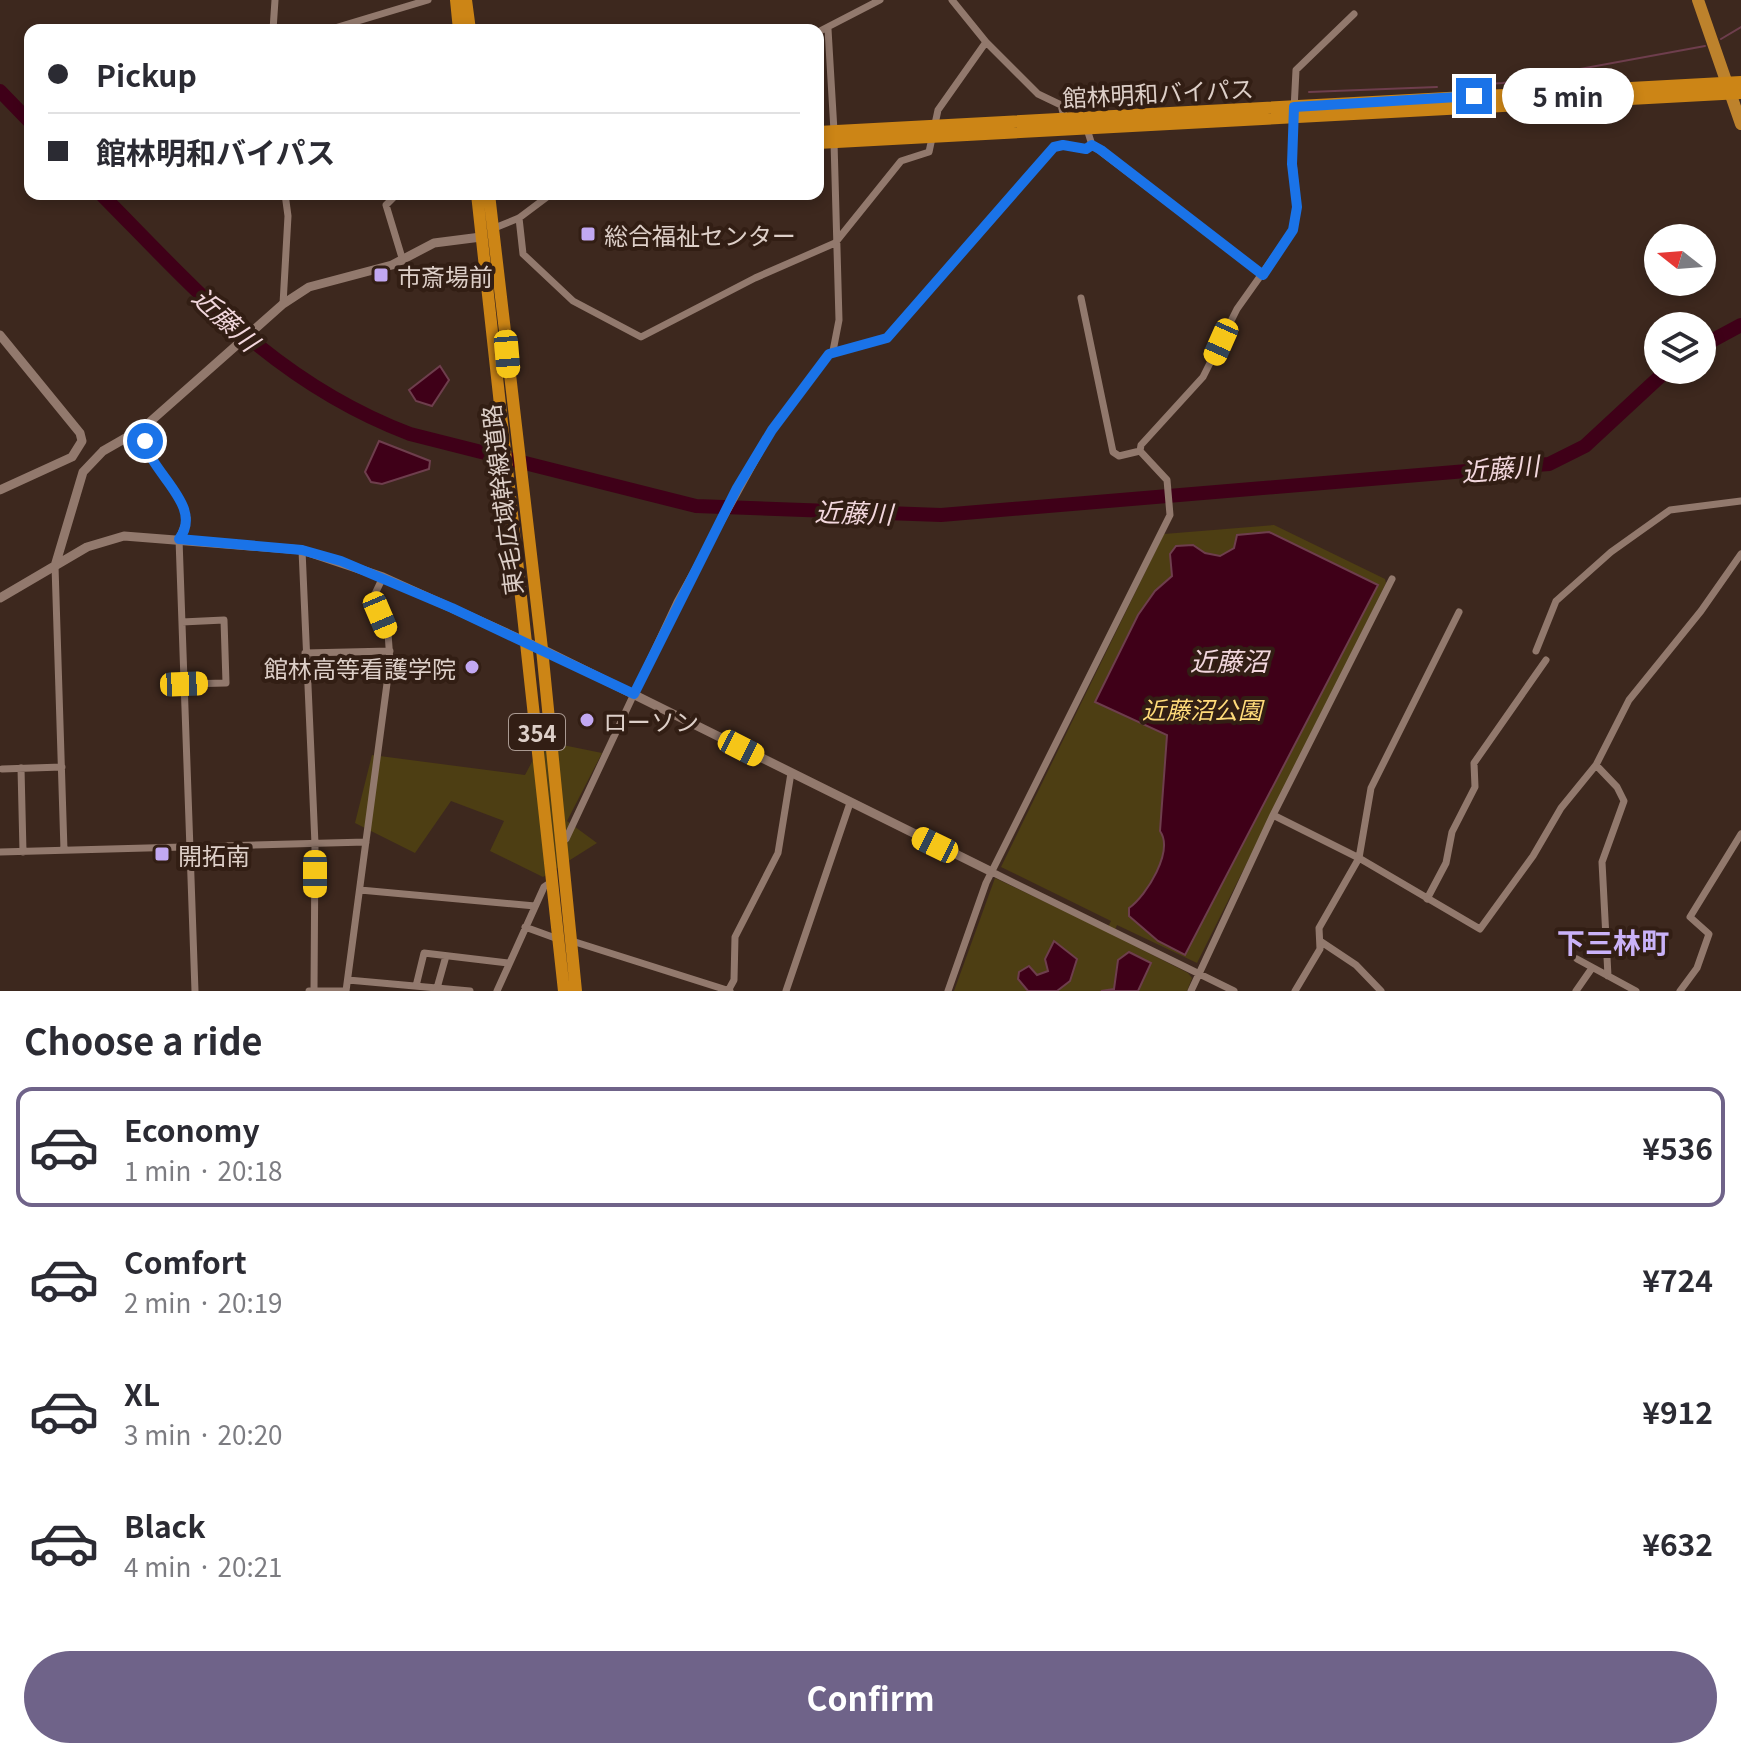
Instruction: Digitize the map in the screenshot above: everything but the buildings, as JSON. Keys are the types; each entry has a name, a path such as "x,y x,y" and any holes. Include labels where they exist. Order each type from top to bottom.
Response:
{"highway":[{"path":"456,0 458,24"},
{"path":"466,0 469,24"},
{"name":"館林明和バイパス","path":"934,132 1065,120 1294,113 1733,90 1741,82"},
{"name":"館林明和バイパス","path":"824,141 834,137 934,132 1087,129 1294,113"},
{"name":"館林明和バイパス","path":"824,134 834,137"},
{"name":"東毛広域幹線道路","path":"479,200 487,233 510,448 542,649 576,991"},
{"name":"東毛広域幹線道路","path":"487,233 489,200"},
{"name":"東毛広域幹線道路","path":"514,474 527,643 564,991"}],"main road":[{"path":"1698,0 1733,90 1741,124"}],"street":[{"path":"273,24 275,0"},
{"path":"348,24 428,0"},
{"path":"824,30 880,0"},
{"path":"952,0 986,42 1038,94 1057,102 1065,120"},
{"path":"1081,298 1113,452 1119,456 1140,451 1156,427 1203,377 1237,309 1293,230 1297,207 1292,164 1296,70 1354,14"},
{"path":"561,842 566,839 733,496 772,430 833,351 839,328 828,29"},
{"path":"519,218 523,254 573,301 638,338 775,268 835,243 897,165 905,159 926,155 938,110 986,42"},
{"path":"1087,129 1092,145 1263,275"},
{"path":"833,351 887,338 1054,147 1063,145 1086,149 1092,145"},
{"path":"283,304 288,216 286,200"},
{"path":"391,200 386,205 403,261"},
{"path":"64,850 55,566 83,472 103,451 143,428 283,304 309,287 403,261 434,243 487,233 519,218 543,200"},
{"path":"0,335 80,433 82,441 72,457 0,490"},
{"path":"143,428 151,460 184,508 186,526 179,539 195,991"},
{"path":"948,991 992,872 1170,511 1168,485 1140,451"},
{"path":"1536,651 1556,601 1611,552 1670,510 1741,501"},
{"path":"0,598 87,547 110,538 179,539 302,550 383,577 542,649 1234,991"},
{"path":"302,550 315,844 312,991 346,991 348,980 390,651 388,633 373,598 383,577"},
{"path":"1273,815 1359,858 1480,929 1533,856 1561,808 1596,765 1629,700 1701,611 1741,554"},
{"path":"1191,991 1197,972 1273,815 1392,579"},
{"path":"1295,991 1320,949 1319,928 1359,858 1371,788 1459,612"},
{"path":"182,622 224,620 226,683 184,684"},
{"path":"305,653 390,651"},
{"path":"1427,899 1446,863 1452,832 1475,787 1474,763 1546,660"},
{"path":"1596,765 1617,787 1624,801 1602,862 1608,976"},
{"path":"2,769 62,767"},
{"path":"21,768 23,852"},
{"path":"572,941 729,991 734,980 735,937 778,853 791,773"},
{"path":"786,991 850,803"},
{"path":"1680,991 1697,968 1709,934 1690,917 1741,834"},
{"path":"0,852 366,842"},
{"path":"497,991 544,887 553,881"},
{"path":"360,890 535,906"},
{"path":"525,927 558,939"},
{"path":"1320,941 1356,965 1381,991"},
{"path":"416,986 424,953 508,963"},
{"path":"437,988 446,956"},
{"path":"1577,959 1636,991"},
{"path":"1576,991 1592,968"},
{"path":"348,980 470,991"}],"green space":[{"name":"近藤沼公園","path":"1274,525 1385,579 1386,583 1197,963 1117,925 1113,935 1188,973 1192,978 1187,991 954,991 995,878 1106,931 1111,921 1001,867 1164,534"},
{"path":"543,741 602,753 567,821 597,843 543,877 490,851 504,821 451,801 415,853 355,823 372,755 525,775"}],"water":[{"path":"440,366 449,380 432,406 416,401 409,390"},
{"path":"379,441 430,461 429,469 382,484 371,482 365,472"},
{"name":"近藤沼","path":"1269,532 1378,585 1185,955 1158,941 1129,916 1129,908 1150,883 1164,850 1160,831 1167,735 1095,702 1138,615 1155,591 1172,576 1170,554 1176,546 1193,545 1205,553 1220,556 1234,548 1237,535"},
{"path":"1054,941 1077,959 1070,981 1057,991 1028,991 1018,979 1019,972 1029,966 1037,975 1048,971 1045,959"},
{"path":"1129,952 1151,963 1138,991 1101,991 1114,989 1118,960"}],"waterway":[{"path":"1721,39 1741,27"},
{"path":"1454,86 1503,83 1705,46"},
{"path":"1309,92 1437,87"},
{"name":"近藤川","path":"0,91 24,116"},
{"name":"近藤川","path":"107,200 242,332 279,362 362,413 410,434 696,506 941,515 1549,464 1585,446 1652,384"},
{"name":"近藤川","path":"1716,338 1741,325"}],"place":[{"name":"総合福祉センター","path":"588,234"},
{"name":"市斎場前","path":"381,275"},
{"name":"館林高等看護学院","path":"472,667"},
{"name":"ローソン","path":"587,720"},
{"name":"開拓南","path":"162,854"}],"district":[{"name":"下三林町","path":"1613,941"}],"route":[{"path":"145,441 151,460 184,508 186,526 179,539 302,550 341,561 452,608 634,694 656,644 737,488 772,430 829,354 887,338 1054,147 1063,145 1086,149 1092,145 1101,150 1263,275 1293,230 1297,207 1292,164 1294,107 1474,96"}]}
